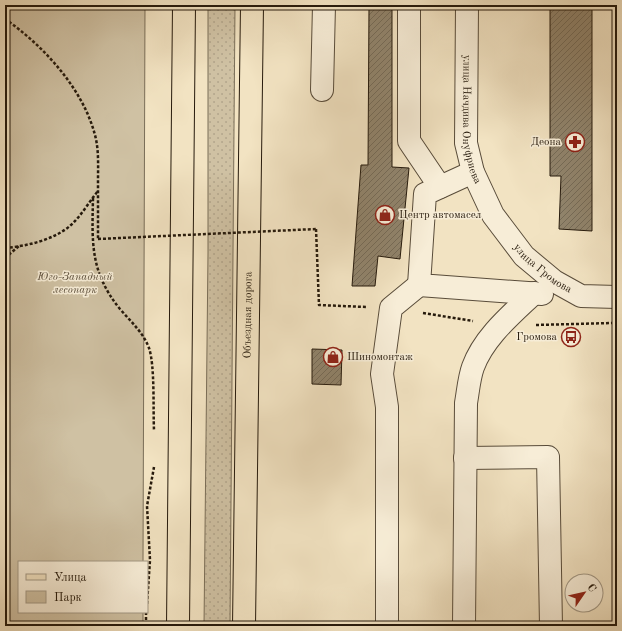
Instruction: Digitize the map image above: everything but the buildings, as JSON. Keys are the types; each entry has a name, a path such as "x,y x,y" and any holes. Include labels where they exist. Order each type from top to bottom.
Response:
{"main road":[{"path":"178,626 184,5"},
{"name":"Объездная дорога","path":"244,626 252,5"}],"street":[{"path":"322,90 324,5"},
{"path":"409,5 409,141 440,187"},
{"name":"улица Начдива Онуфриева","path":"467,5 466,143 473,172 485,201 501,227"},
{"path":"419,285 425,194 473,172"},
{"name":"улица Громова","path":"501,227 524,256 554,281 581,296 617,297"},
{"path":"387,626 387,407 382,374 391,308 419,285 581,296"},
{"path":"464,626 466,404 473,367 484,347 501,325 534,293"},
{"path":"466,458 548,457 550,626"}],"path":[{"path":"5,19 26,35 50,59 70,83 87,112 96,136 98,239 316,229 319,281"},
{"path":"615,257 617,169"},
{"path":"5,248 19,246 57,235 72,225 98,191"},
{"path":"93,198 93,253 98,273 120,309 139,329 149,349 154,433"},
{"path":"5,258 19,246"},
{"path":"534,325 616,323"},
{"path":"148,589 150,560 147,506 154,463"},
{"path":"146,613 146,626"}],"green space":[{"name":"Юго-Западный лесопарк","path":"5,5 145,5 143,561 18,561 18,613 143,613 143,626 5,626"},
{"path":"208,5 235,5 230,626 204,626 208,253"}],"place":[{"name":"Деона","path":"575,142"},
{"name":"Центр автомасел","path":"385,215"},
{"name":"Громова","path":"571,337"},
{"name":"Шиномонтаж","path":"333,357"}]}
